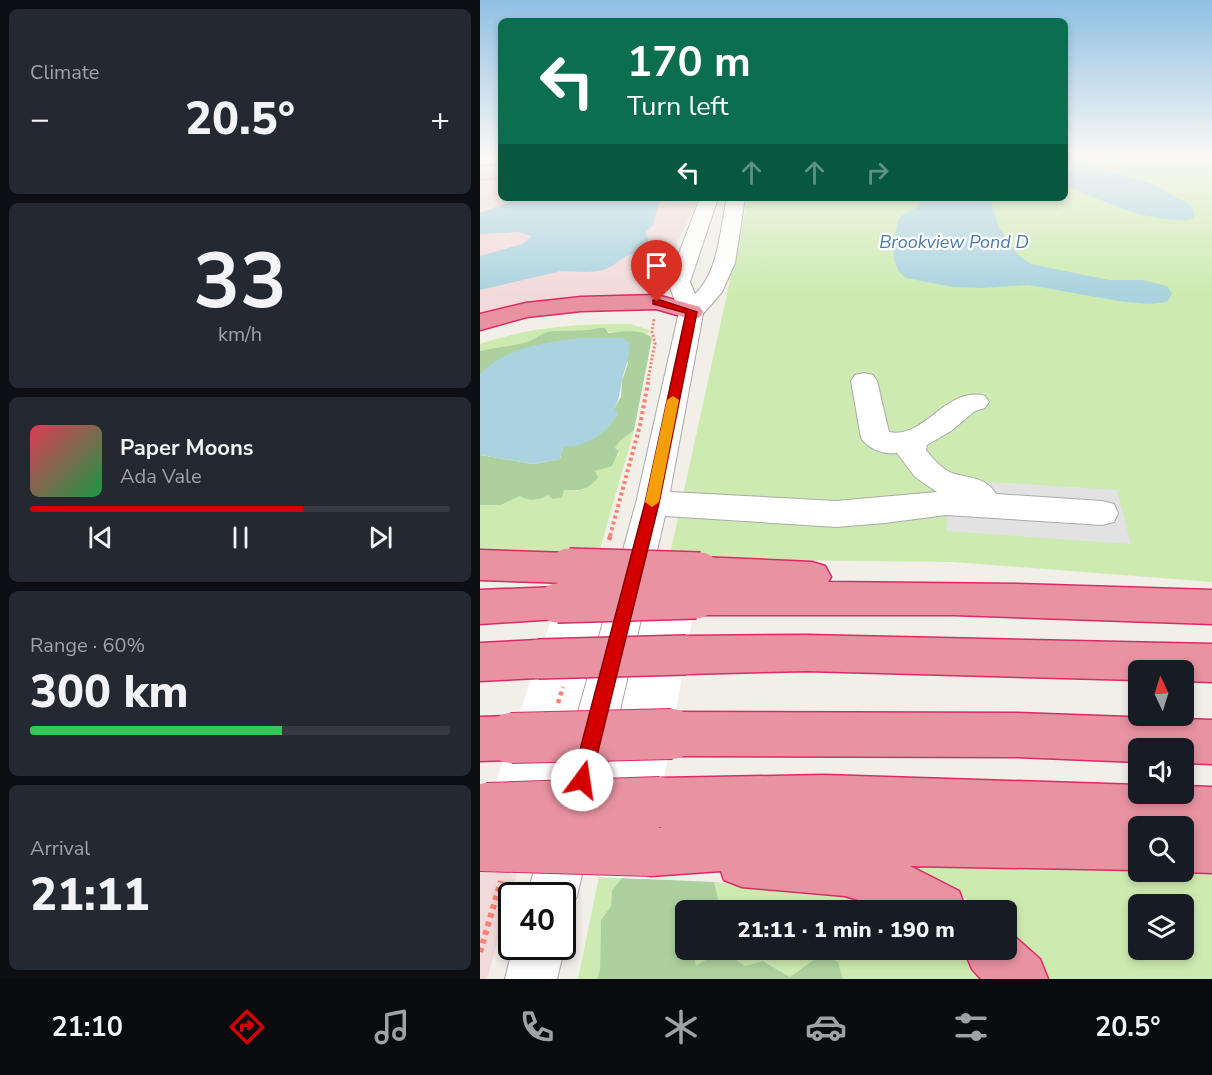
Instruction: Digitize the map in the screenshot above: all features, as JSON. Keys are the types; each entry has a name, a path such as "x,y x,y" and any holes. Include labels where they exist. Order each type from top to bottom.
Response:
{"highway":[{"path":"480,322 526,310 580,304 657,302 692,312"},
{"path":"480,336 554,319 654,317 692,312"},
{"path":"480,565 569,568 698,586 839,597 1020,600 1212,608"},
{"path":"480,607 557,603 698,586"},
{"path":"480,662 819,653 1212,663"},
{"path":"495,739 672,734 1017,735 1212,742"},
{"path":"482,821 660,802 824,799 1212,811"},
{"path":"482,821 651,851 817,868 867,876 902,888 923,900"},
{"path":"651,851 815,840 1128,845"},
{"path":"1194,847 1212,848"},
{"path":"1001,960 1020,979"}],"street":[{"path":"692,312 679,282 708,202"},
{"path":"556,882 652,503 692,312 711,292 724,263 735,202"},
{"path":"864,381 876,438 890,444 913,440 941,424 965,405 975,402"},
{"path":"913,440 912,454 935,477 946,484 972,487 992,506"},
{"path":"652,503 836,514 885,511 946,503 1102,513"},
{"path":"531,979 536,960"}],"shaded area":[{"path":"480,202 697,202 679,239 666,277 652,291 638,296 480,318"},
{"path":"946,479 1117,490 1131,544 947,531"},
{"path":"480,872 517,874 515,882 498,882 498,940 487,979 480,979"}],"green space":[{"path":"747,202 1212,202 1212,582 953,562 669,559"},
{"path":"631,324 649,330 648,334 610,332 598,328 552,331 524,343 480,351 480,344 518,333 573,326"},
{"path":"605,328 608,333 637,332 652,338 634,430 615,448 619,451 612,466 595,471 598,477 587,487 579,490 564,490 562,498 553,499 548,495 531,500 520,496 501,505 480,505 480,455 534,464 560,459 563,447 614,409 621,397 622,381 628,363 610,338 555,342 480,374 480,351 525,343 549,332"},
{"path":"634,430 598,556 480,553 480,505 501,505 520,496 549,494 553,499 562,498 563,490 577,491 595,471 618,456 619,451 615,448"},
{"path":"1072,856 1128,859 1128,882 1194,882 1194,868 1212,862 1212,979 1050,979 1017,944 1017,900 967,900 950,888 901,864"},
{"path":"599,877 622,878 612,890 611,906 601,920 600,969 597,979 578,979"},
{"path":"622,878 714,882 718,900 675,900 675,960 695,960 696,966 706,960 736,960 745,966 763,961 790,977 814,960 834,960 838,962 843,979 597,979 600,969 601,920 611,906 612,890"},
{"path":"714,882 812,887 875,900 718,900"},
{"path":"695,960 706,960 696,966"},
{"path":"736,960 983,960 1003,979 843,979 838,962 790,977 764,961 745,966"}],"water":[{"path":"510,202 659,202 653,225 645,233 649,239 641,252 629,255 600,271 561,271 480,290 480,256 522,244 532,236 518,232 480,234 480,213"},
{"name":"Brookview Pond D","path":"920,202 991,202 998,225 1007,240 1018,255 1031,264 1109,280 1143,280 1167,286 1172,294 1167,302 1149,304 1028,285 953,287 906,278 899,272 894,260 893,248 898,220 919,206"},
{"path":"1105,202 1185,202 1192,207 1195,215 1190,220 1157,218"},
{"path":"581,338 623,338 629,343 628,358 614,409 618,413 608,427 588,442 563,447 560,459 534,464 480,455 480,374 502,357 527,347"}],"pier":[{"path":"573,556 703,559 646,879 480,872 480,829"}],"slow traffic":[{"path":"652,502 673,400"}],"route":[{"path":"582,780 652,503 692,312 657,302"}]}
